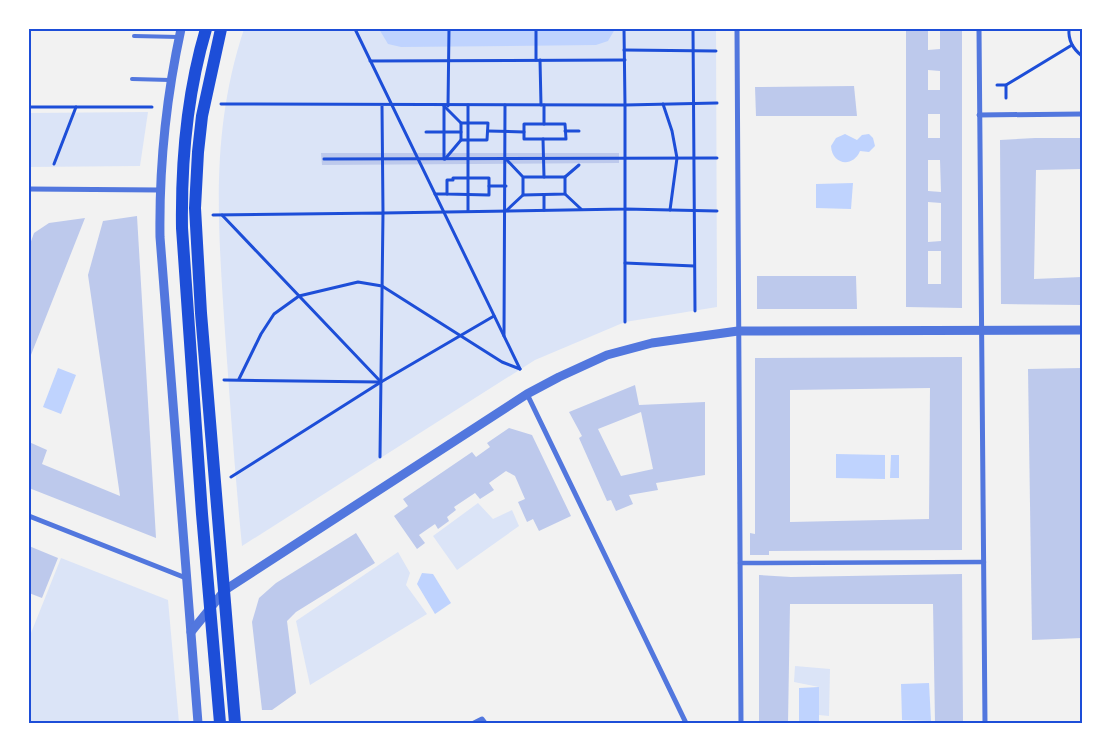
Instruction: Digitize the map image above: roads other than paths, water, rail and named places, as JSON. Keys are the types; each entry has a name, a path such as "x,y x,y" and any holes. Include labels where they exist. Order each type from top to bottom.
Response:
{"main road":[{"path":"206,29 188,114 181,209 185,301 220,723"},
{"path":"221,29 202,116 195,208 201,313 235,723"}],"street":[{"path":"737,29 742,723"},
{"path":"979,29 985,723"},
{"path":"180,33 170,80 163,134 159,190 160,237 198,723"},
{"path":"979,114 1082,114"},
{"path":"29,190 159,190"},
{"path":"191,632 210,606 225,590 527,394 559,376 607,356 652,342 738,331 1082,330"},
{"path":"527,394 686,723"},
{"path":"29,516 186,578"},
{"path":"740,563 984,562"},
{"path":"474,723 482,719 485,723"}],"lane":[{"path":"134,36 180,33"},
{"path":"132,80 170,80"}],"water":[{"path":"379,29 615,29 608,41 596,45 401,47 388,44"},
{"path":"845,134 857,140 862,135 869,134 873,138 875,146 869,152 860,151 853,160 843,162 835,157 831,146 836,138"},
{"path":"853,183 851,209 816,208 816,184"},
{"path":"58,368 76,375 61,414 43,407"},
{"path":"836,454 885,455 885,479 836,478"},
{"path":"891,455 899,455 899,478 890,478"},
{"path":"422,573 433,574 451,603 435,614 417,584"},
{"path":"929,683 931,721 902,720 901,684"},
{"path":"819,687 819,721 799,721 799,688"}]}
